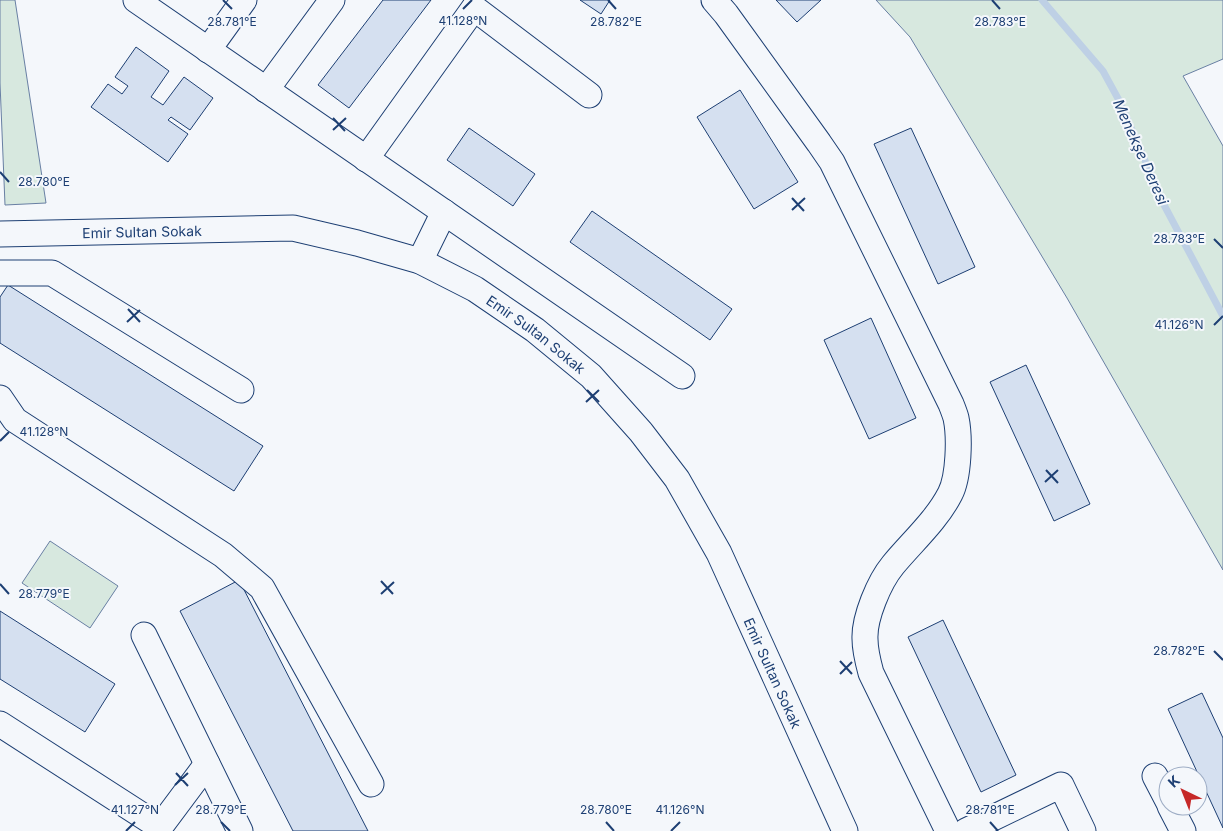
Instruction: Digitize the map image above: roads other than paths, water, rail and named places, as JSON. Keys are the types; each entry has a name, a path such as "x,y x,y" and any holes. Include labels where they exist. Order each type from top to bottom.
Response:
{"street":[{"path":"136,0 682,376"},
{"path":"208,50 244,0"},
{"path":"266,90 332,0"},
{"path":"714,0 832,162 956,417 958,455 952,492 927,527 883,578 868,616 864,637 871,673 948,831"},
{"path":"366,159 474,8 589,95"},
{"path":"420,261 444,212"},
{"name":"Emir Sultan Sokak","path":"0,234 293,228 357,243 420,261 476,289 535,330 591,376 641,432 677,479 719,553 845,831"},
{"path":"0,273 52,273 241,390"},
{"path":"0,398 15,420 223,555 262,588 370,784"},
{"path":"144,635 240,831"},
{"path":"0,724 158,829 207,764"},
{"path":"1155,776 1158,782"},
{"path":"966,831 1061,785 1083,831"},
{"path":"1175,816 1183,831"}],"waterway":[{"name":"Menekşe Deresi","path":"1042,0 1103,71 1121,104 1163,203 1223,316"}]}
